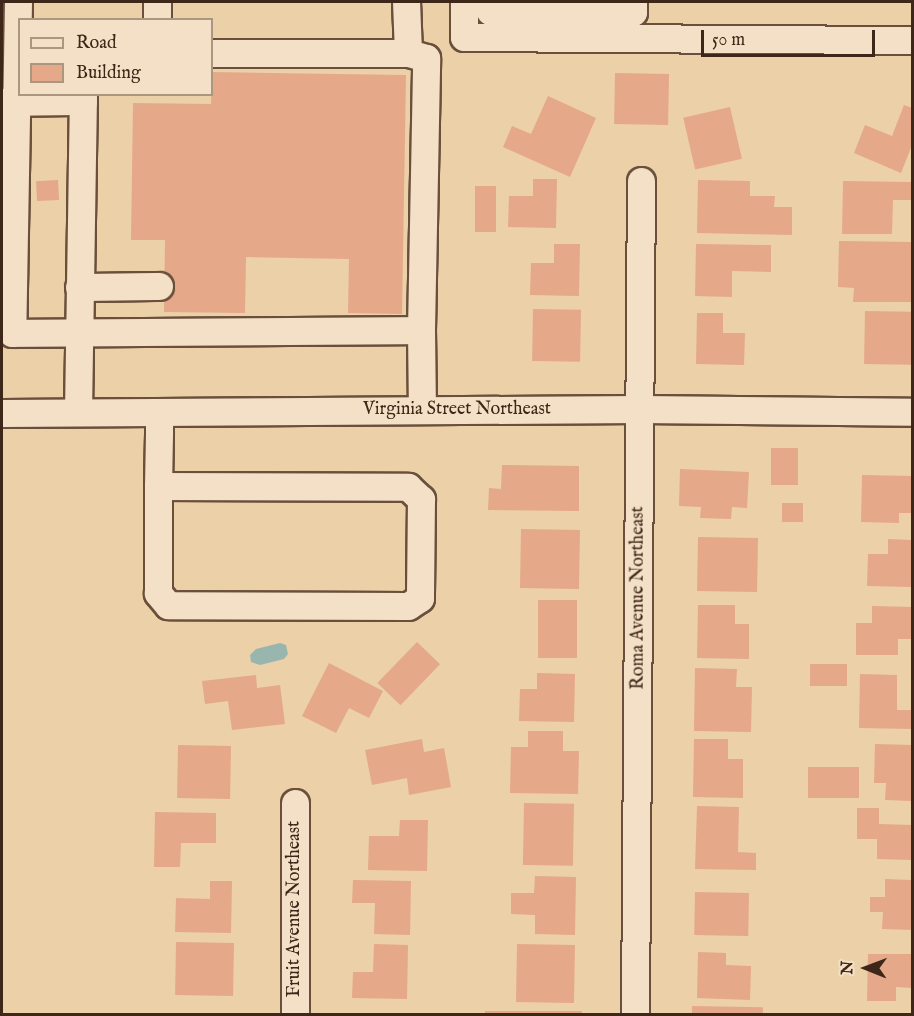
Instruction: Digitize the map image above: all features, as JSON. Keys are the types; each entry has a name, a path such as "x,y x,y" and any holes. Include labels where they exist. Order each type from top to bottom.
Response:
{"street":[{"path":"18,2 8,102 12,333 421,330"},
{"path":"157,2 157,18"},
{"path":"406,2 408,53"},
{"path":"464,2 464,37 912,40"},
{"path":"490,2 490,11 552,7 633,12 633,2"},
{"path":"213,53 408,53 426,58 421,330 422,410"},
{"path":"8,102 83,98 78,412"},
{"name":"Roma Avenue Northeast","path":"635,1014 641,181"},
{"path":"79,287 159,286"},
{"name":"Virginia Street Northeast","path":"2,413 640,409 912,412"},
{"path":"158,486 408,487 421,499 420,598 408,606 168,605 158,593 158,486 159,412"},
{"name":"Fruit Avenue Northeast","path":"295,803 295,1014"}],"water":[{"path":"280,643 286,645 288,654 284,659 260,665 251,662 250,655 256,649"}],"building":[{"path":"213,72 406,75 402,314 348,313 349,259 246,257 245,313 164,312 165,240 131,240 133,103 211,104"},
{"path":"615,73 669,74 668,125 614,124"},
{"path":"548,96 596,118 570,177 503,147 512,126 531,134"},
{"path":"904,105 912,108 912,145 901,173 854,153 865,125 892,136"},
{"path":"730,107 742,159 695,169 683,118"},
{"path":"533,179 557,179 556,228 508,227 509,196 533,196"},
{"path":"58,180 59,200 37,201 36,181"},
{"path":"698,180 750,181 750,196 775,196 774,207 792,207 792,235 697,233"},
{"path":"843,181 912,182 912,200 893,200 892,234 842,234"},
{"path":"475,186 496,186 496,232 475,232"},
{"path":"839,241 912,242 912,302 853,302 854,288 838,287"},
{"path":"554,244 580,244 579,296 530,295 531,263 554,263"},
{"path":"696,244 771,245 771,272 732,271 732,297 695,296"},
{"path":"533,309 581,310 580,362 532,361"},
{"path":"865,311 912,312 911,365 864,364"},
{"path":"697,313 723,313 723,333 745,333 744,365 696,364"},
{"path":"771,448 798,448 798,485 771,485"},
{"path":"502,465 579,466 579,511 488,510 489,488 501,489"},
{"path":"680,469 749,472 747,508 732,507 731,519 700,518 701,507 679,506"},
{"path":"862,475 912,476 912,513 899,513 899,523 861,522"},
{"path":"782,503 803,503 803,522 782,522"},
{"path":"521,529 580,530 579,589 520,588"},
{"path":"698,537 758,538 757,592 697,591"},
{"path":"888,539 912,540 912,587 867,586 868,554 888,554"},
{"path":"538,600 577,600 577,658 538,658"},
{"path":"698,605 735,605 735,624 749,624 749,659 697,658"},
{"path":"872,606 912,607 912,639 898,639 898,655 856,655 856,623 872,623"},
{"path":"417,642 440,664 400,705 377,683"},
{"path":"329,663 383,691 369,718 349,708 336,733 302,716"},
{"path":"810,664 847,664 847,686 810,686"},
{"path":"695,668 737,669 736,687 752,687 751,732 694,731"},
{"path":"537,673 575,674 574,722 519,721 520,689 537,689"},
{"path":"860,674 897,675 897,710 912,710 912,729 859,728"},
{"path":"256,675 257,688 280,685 285,724 232,730 228,701 205,704 202,681"},
{"path":"528,731 563,731 563,751 579,751 578,794 510,793 511,747 528,747"},
{"path":"422,739 424,752 444,748 451,787 409,795 407,778 372,785 365,750"},
{"path":"694,739 728,739 728,759 743,759 743,798 693,797"},
{"path":"875,744 912,745 912,801 885,800 886,783 874,783"},
{"path":"178,745 231,746 230,799 177,798"},
{"path":"808,767 859,767 859,798 808,798"},
{"path":"524,803 574,804 573,866 523,865"},
{"path":"697,806 739,807 738,852 756,853 756,870 695,869"},
{"path":"857,808 879,808 879,824 912,825 911,860 877,859 877,839 857,839"},
{"path":"155,812 216,813 216,843 181,843 180,867 154,867"},
{"path":"400,820 428,820 427,871 368,870 369,836 399,836"},
{"path":"535,876 576,877 575,935 535,934 535,915 511,914 511,893 534,893"},
{"path":"885,879 912,880 912,930 882,929 883,912 870,912 870,897 885,897"},
{"path":"353,880 411,881 410,935 374,934 375,903 352,903"},
{"path":"210,881 232,881 231,933 175,932 176,898 210,899"},
{"path":"695,892 749,893 748,936 694,935"},
{"path":"176,942 234,943 233,996 175,995"},
{"path":"374,944 408,945 407,999 352,998 353,972 373,972"},
{"path":"517,944 575,945 574,1003 516,1002"},
{"path":"698,952 726,953 726,965 751,966 750,1000 697,998"},
{"path":"868,954 912,954 912,988 896,987 896,1001 867,1001"},
{"path":"692,1006 763,1007 763,1014 692,1014"},
{"path":"485,1011 582,1011 582,1014 485,1014"}]}
